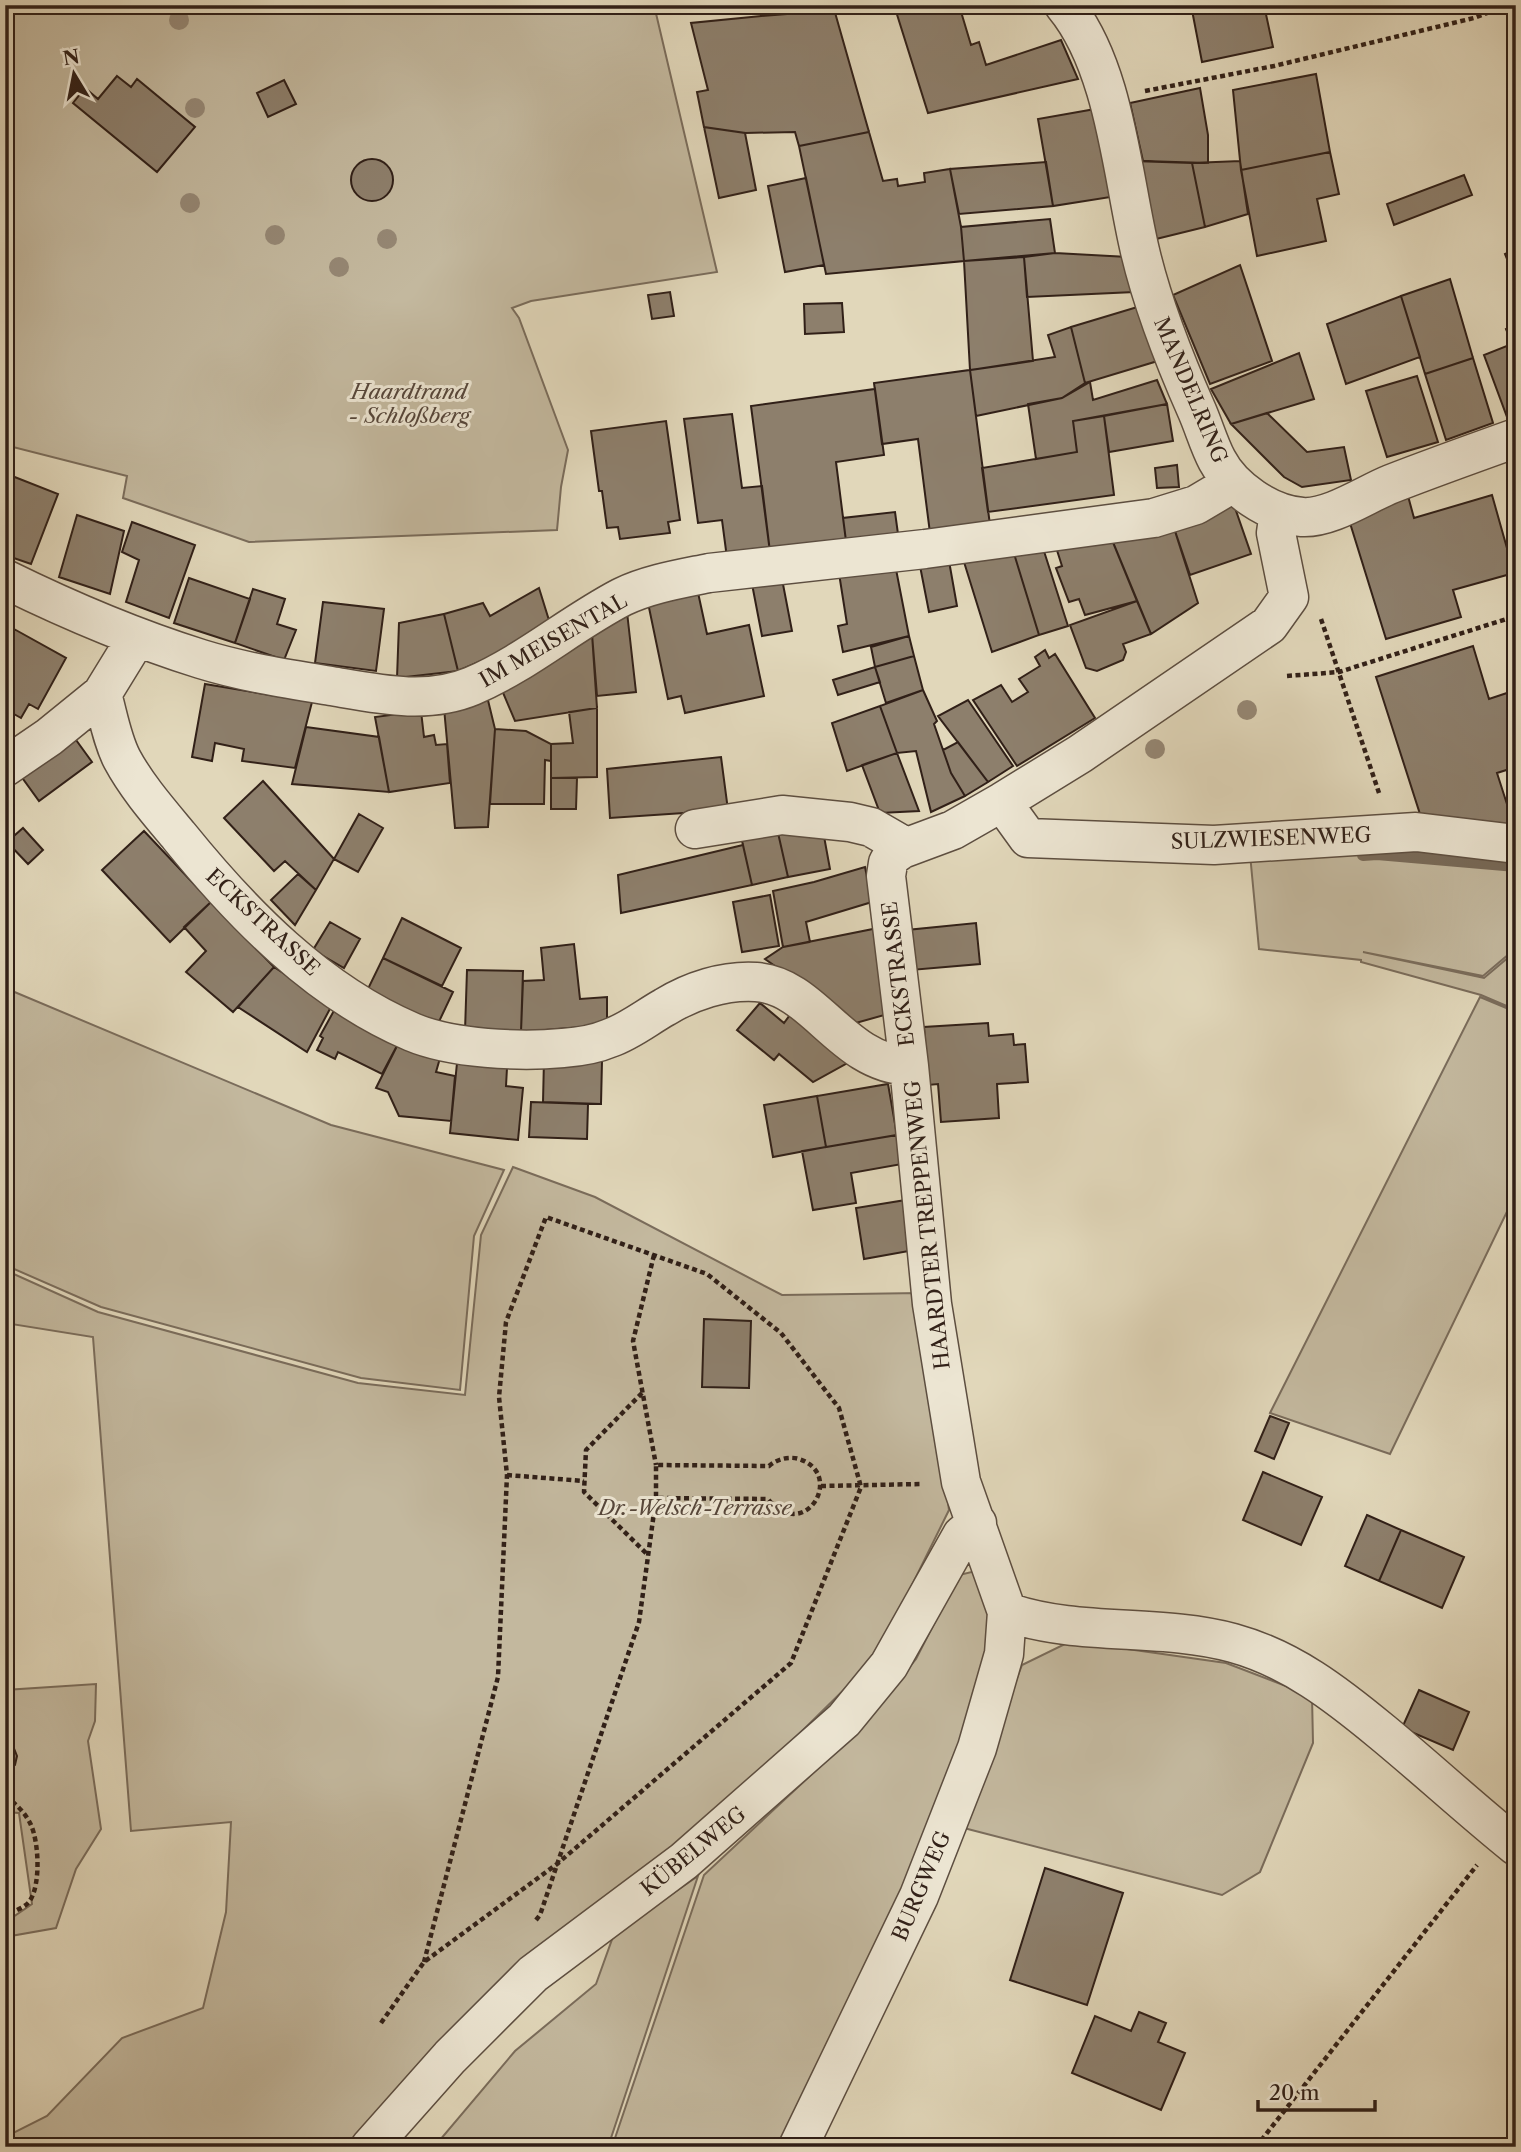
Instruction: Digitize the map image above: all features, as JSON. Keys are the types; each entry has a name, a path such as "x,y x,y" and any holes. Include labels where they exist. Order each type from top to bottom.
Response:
{"street":[{"name":"MANDELRING","path":"1064,5 1075,18 1100,67 1150,291 1176,363 1217,460 1233,483 1279,512 1304,517 1324,514 1390,485 1516,438"},
{"name":"IM MEISENTAL","path":"5,579 138,637 204,660 270,676 411,698 444,695 471,686 510,667 622,597 674,580 1154,518 1196,505 1233,483"},
{"path":"695,829 782,815 850,822 871,827 897,842 902,849 953,830 1080,754 1269,625 1289,597 1276,533 1279,512"},
{"path":"5,767 102,694 138,637"},
{"name":"ECKSTRASSE","path":"102,694 121,757 160,813 216,881 291,955 337,990 412,1032 443,1042 469,1046 563,1048 609,1039 694,993 715,986 752,982 770,983 788,991 865,1054 891,1065 909,1066 886,876 892,856 902,849"},
{"name":"SULZWIESENWEG","path":"1002,802 1028,838 1214,845 1416,832 1516,844"},
{"name":"HAARDTER TREPPENWEG","path":"909,1066 932,1304 961,1482 1007,1612"},
{"name":"KÜBELWEG","path":"370,2147 450,2057 533,1974 684,1861 844,1720 889,1665 962,1535 977,1523"},
{"path":"1007,1612 1032,1621 1187,1634 1233,1643 1275,1658 1314,1679 1345,1702 1509,1840"},
{"name":"BURGWEG","path":"798,2147 919,1896 977,1748 1004,1654 1007,1612"}],"path":[{"path":"1108,99 1274,66 1474,18 1508,5"},
{"path":"1289,597 1316,604 1380,796 1380,809"},
{"path":"1287,677 1339,672 1516,616"},
{"path":"381,2023 424,1962 557,1864 791,1663 862,1487 839,1408 780,1333 707,1274 546,1217 506,1322 499,1397 507,1475 498,1677 424,1962"},
{"path":"557,1864 639,1622 656,1498 656,1465 633,1341 654,1255"},
{"path":"642,1392 586,1450 584,1492 648,1556"},
{"path":"656,1465 769,1466 778,1460 793,1458 811,1465 818,1474 821,1486 814,1503 806,1511 796,1514 781,1511 768,1499 656,1498"},
{"path":"507,1475 584,1481"},
{"path":"821,1486 925,1484"},
{"path":"5,1797 15,1802 31,1825 37,1861 36,1885 29,1903 5,1916"},
{"path":"1256,2147 1509,1840"}],"green space":[{"name":"Haardtrand - Schloßberg","path":"5,5 654,5 717,272 531,301 512,308 519,318 568,450 557,530 249,542 123,498 127,476 5,445"},
{"path":"1413,843 1516,858 1516,948 1483,976 1363,952 1484,978 1516,951 1516,1010 1481,995 1361,960 1259,949 1250,854"},
{"path":"5,988 331,1125 504,1170 474,1236 460,1390 361,1378 101,1307 5,1265"},
{"path":"1480,997 1516,1012 1516,1193 1390,1454 1270,1413"},
{"name":"Dr.-Welsch-Terrasse","path":"513,1167 595,1197 782,1295 920,1293 949,1510 880,1650 867,1667 674,1857 531,1963 346,2147 5,2147 5,2137 47,2116 122,2038 203,2008 226,1912 231,1822 131,1831 93,1337 5,1323 5,1270 98,1312 358,1383 465,1395 481,1235"},
{"path":"980,1570 996,1641 910,1893 788,2147 612,2147 704,1875 859,1730 916,1659 959,1575"},
{"path":"1071,1641 1226,1663 1312,1696 1313,1743 1260,1872 1222,1895 960,1827 1022,1665"},
{"path":"96,1684 95,1721 88,1741 101,1829 76,1869 56,1928 5,1937 5,1920 32,1904 19,1813 5,1812 5,1690"},
{"path":"698,1876 608,2147 434,2147 515,2051 596,1984 614,1934"}],"building":[{"path":"758,5 823,5 824,11 761,16"},
{"path":"877,5 894,5 878,10"},
{"path":"894,5 959,5 971,45 979,42 986,65 1061,40 1078,79 928,113"},
{"path":"1191,5 1264,5 1273,47 1202,62"},
{"path":"834,9 869,132 799,146 795,132 745,133 704,127 697,92 708,90 691,23"},
{"path":"1316,74 1330,152 1241,170 1233,90"},
{"path":"117,76 131,87 137,79 195,127 157,172 73,103 85,88 98,99"},
{"path":"284,80 296,104 268,117 257,93"},
{"path":"1200,88 1208,135 1208,163 1143,161 1130,103"},
{"path":"1101,108 1117,196 1053,206 1038,119"},
{"path":"704,127 745,133 756,190 719,198"},
{"path":"869,132 883,181 897,179 898,186 925,182 924,173 950,169 961,227 964,261 826,274 799,146"},
{"path":"1330,152 1339,194 1317,199 1326,241 1257,256 1241,170"},
{"path":"372,159 387,165 393,180 387,195 372,201 357,195 351,180 357,165"},
{"path":"1133,161 1192,163 1205,227 1152,240"},
{"path":"1240,161 1248,214 1205,227 1192,163"},
{"path":"1046,162 1053,206 959,214 950,169"},
{"path":"1464,175 1472,195 1394,225 1387,204"},
{"path":"806,178 824,265 785,272 768,186"},
{"path":"1050,219 1055,253 964,261 961,227"},
{"path":"1516,249 1516,281 1505,254"},
{"path":"1055,253 1128,257 1134,292 1027,297 1024,257"},
{"path":"1024,257 1033,361 970,370 964,261"},
{"path":"1240,265 1272,361 1210,384 1173,295"},
{"path":"1450,279 1473,358 1425,374 1401,296"},
{"path":"670,292 674,316 652,319 648,295"},
{"path":"1401,296 1420,357 1346,384 1327,324"},
{"path":"842,303 844,332 805,334 804,304"},
{"path":"1144,305 1161,360 1085,383 1071,327"},
{"path":"1516,325 1516,414 1507,417 1484,355 1512,344 1506,329"},
{"path":"1071,327 1085,383 1062,398 976,416 970,370 1055,357 1048,335"},
{"path":"1299,353 1314,399 1231,424 1211,389"},
{"path":"1473,358 1493,423 1446,440 1425,374"},
{"path":"970,370 990,525 930,533 918,439 882,444 874,383"},
{"path":"1417,376 1438,442 1387,457 1366,391"},
{"path":"1157,380 1167,404 1073,421 1077,452 1036,459 1028,404 1062,398 1090,382 1093,400"},
{"path":"875,389 884,455 836,462 846,541 770,552 751,406"},
{"path":"1167,404 1173,441 1109,452 1104,416"},
{"path":"1267,413 1307,452 1344,447 1351,480 1302,487 1284,477 1231,424"},
{"path":"732,414 742,488 762,486 770,552 727,558 722,520 698,523 684,419"},
{"path":"1104,416 1114,495 988,512 982,468 1077,452 1073,421"},
{"path":"666,421 680,520 668,522 670,533 620,539 618,527 607,528 591,431"},
{"path":"1177,465 1179,487 1157,488 1155,468"},
{"path":"7,474 58,494 31,564 5,555"},
{"path":"1492,495 1514,573 1453,590 1461,617 1386,639 1350,523 1408,496 1414,518"},
{"path":"1234,505 1251,554 1190,575 1173,525"},
{"path":"895,512 898,534 846,541 843,518"},
{"path":"77,515 124,531 110,594 59,577"},
{"path":"132,522 195,545 169,618 126,602 139,560 122,552"},
{"path":"1173,525 1198,603 1151,634 1110,535"},
{"path":"1110,535 1137,601 1085,615 1079,599 1069,602 1056,568 1062,566 1055,544"},
{"path":"1042,545 1068,626 1039,635 1012,547"},
{"path":"1012,547 1039,635 992,652 964,562"},
{"path":"894,559 909,636 843,652 838,626 847,624 838,567"},
{"path":"949,561 957,606 929,612 920,566"},
{"path":"189,578 250,599 235,643 174,623"},
{"path":"782,579 792,631 762,636 752,584"},
{"path":"539,588 552,630 458,671 444,614 483,603 490,616"},
{"path":"697,588 707,634 749,625 764,696 685,713 681,696 668,699 647,598"},
{"path":"253,589 285,599 277,624 296,630 284,660 235,643"},
{"path":"1137,601 1151,634 1123,644 1126,652 1123,660 1097,671 1086,668 1070,625"},
{"path":"323,602 384,609 376,671 315,663"},
{"path":"627,612 636,692 597,696 592,634"},
{"path":"444,614 458,671 397,678 399,623"},
{"path":"14,629 66,658 38,709 29,704 21,718 5,709 5,645"},
{"path":"592,634 597,708 515,721 501,688"},
{"path":"909,636 914,656 875,667 871,647"},
{"path":"1473,646 1489,699 1516,690 1516,767 1497,773 1514,826 1420,814 1376,677"},
{"path":"1045,650 1049,658 1055,654 1095,718 1017,766 973,700 1001,685 1012,702 1028,692 1019,679 1040,666 1035,657"},
{"path":"914,656 923,690 886,703 875,667"},
{"path":"875,667 880,682 838,695 833,680"},
{"path":"205,684 312,702 295,768 242,761 244,749 215,743 212,761 192,757"},
{"path":"923,690 937,721 934,724 951,773 965,796 931,812 916,751 897,753 880,706"},
{"path":"486,692 495,729 488,827 455,828 444,708"},
{"path":"968,700 1013,766 988,782 938,716"},
{"path":"880,706 897,753 847,771 832,723"},
{"path":"597,708 597,777 551,778 551,744 573,743 569,712"},
{"path":"421,711 424,737 434,735 436,745 447,744 450,783 389,792 375,717"},
{"path":"306,727 379,737 389,792 292,784"},
{"path":"495,729 526,731 551,744 551,761 545,760 544,804 490,804"},
{"path":"71,733 92,762 39,801 18,772"},
{"path":"958,742 988,782 965,796 951,773 943,750"},
{"path":"897,753 919,811 880,813 862,765"},
{"path":"721,757 728,810 610,818 607,769"},
{"path":"551,778 577,778 576,809 551,809"},
{"path":"263,781 334,859 316,890 285,861 274,871 224,818"},
{"path":"359,814 383,828 358,872 334,859"},
{"path":"821,820 830,869 788,877 776,824"},
{"path":"776,824 788,877 752,885 740,832"},
{"path":"23,828 43,850 28,864 7,842"},
{"path":"144,831 211,902 170,942 102,870"},
{"path":"743,845 752,885 621,913 618,875"},
{"path":"865,867 872,902 806,922 810,942 783,947 773,891"},
{"path":"298,874 316,890 295,925 271,900"},
{"path":"770,895 779,946 742,952 733,902"},
{"path":"211,902 274,967 233,1012 186,972 206,951 184,927"},
{"path":"402,918 461,948 442,986 383,958"},
{"path":"330,922 360,939 344,968 313,950"},
{"path":"976,923 980,964 911,970 907,930"},
{"path":"878,928 895,1012 845,1026 842,1013 765,959 783,947"},
{"path":"574,944 580,999 607,997 607,1025 521,1032 523,981 544,980 541,948"},
{"path":"383,958 453,992 435,1030 364,997"},
{"path":"274,967 332,1005 307,1052 238,1007"},
{"path":"467,970 523,971 521,1032 465,1031"},
{"path":"760,1003 784,1023 798,1004 860,1056 813,1082 779,1054 774,1060 737,1030"},
{"path":"336,1007 400,1040 382,1074 338,1052 335,1059 317,1050 323,1038 320,1036"},
{"path":"988,1023 989,1036 1013,1034 1014,1045 1025,1044 1028,1082 997,1084 999,1118 941,1122 938,1084 928,1085 924,1027"},
{"path":"400,1040 440,1058 436,1072 455,1076 451,1121 399,1116 388,1092 376,1088"},
{"path":"544,1059 602,1061 601,1104 543,1102"},
{"path":"457,1063 507,1068 506,1086 523,1088 518,1140 450,1133"},
{"path":"888,1084 897,1135 826,1147 817,1096"},
{"path":"817,1096 826,1147 773,1157 764,1105"},
{"path":"531,1102 588,1104 587,1139 529,1137"},
{"path":"897,1135 902,1164 851,1173 856,1203 813,1210 802,1151"},
{"path":"912,1199 920,1249 864,1259 856,1208"},
{"path":"704,1319 751,1321 749,1388 702,1387"},
{"path":"1270,1416 1289,1423 1274,1459 1255,1451"},
{"path":"1263,1472 1322,1497 1301,1545 1243,1520"},
{"path":"1367,1515 1401,1530 1379,1581 1345,1566"},
{"path":"1401,1530 1464,1557 1442,1608 1379,1581"},
{"path":"1419,1690 1469,1712 1453,1750 1402,1728"},
{"path":"5,1742 13,1746 17,1756 15,1765 5,1772"},
{"path":"1045,1868 1123,1893 1087,2005 1010,1980"},
{"path":"1139,2012 1166,2023 1158,2042 1185,2053 1161,2110 1072,2073 1095,2016 1131,2031"}],"waterway":[{"path":"1363,855 1516,866"}]}
